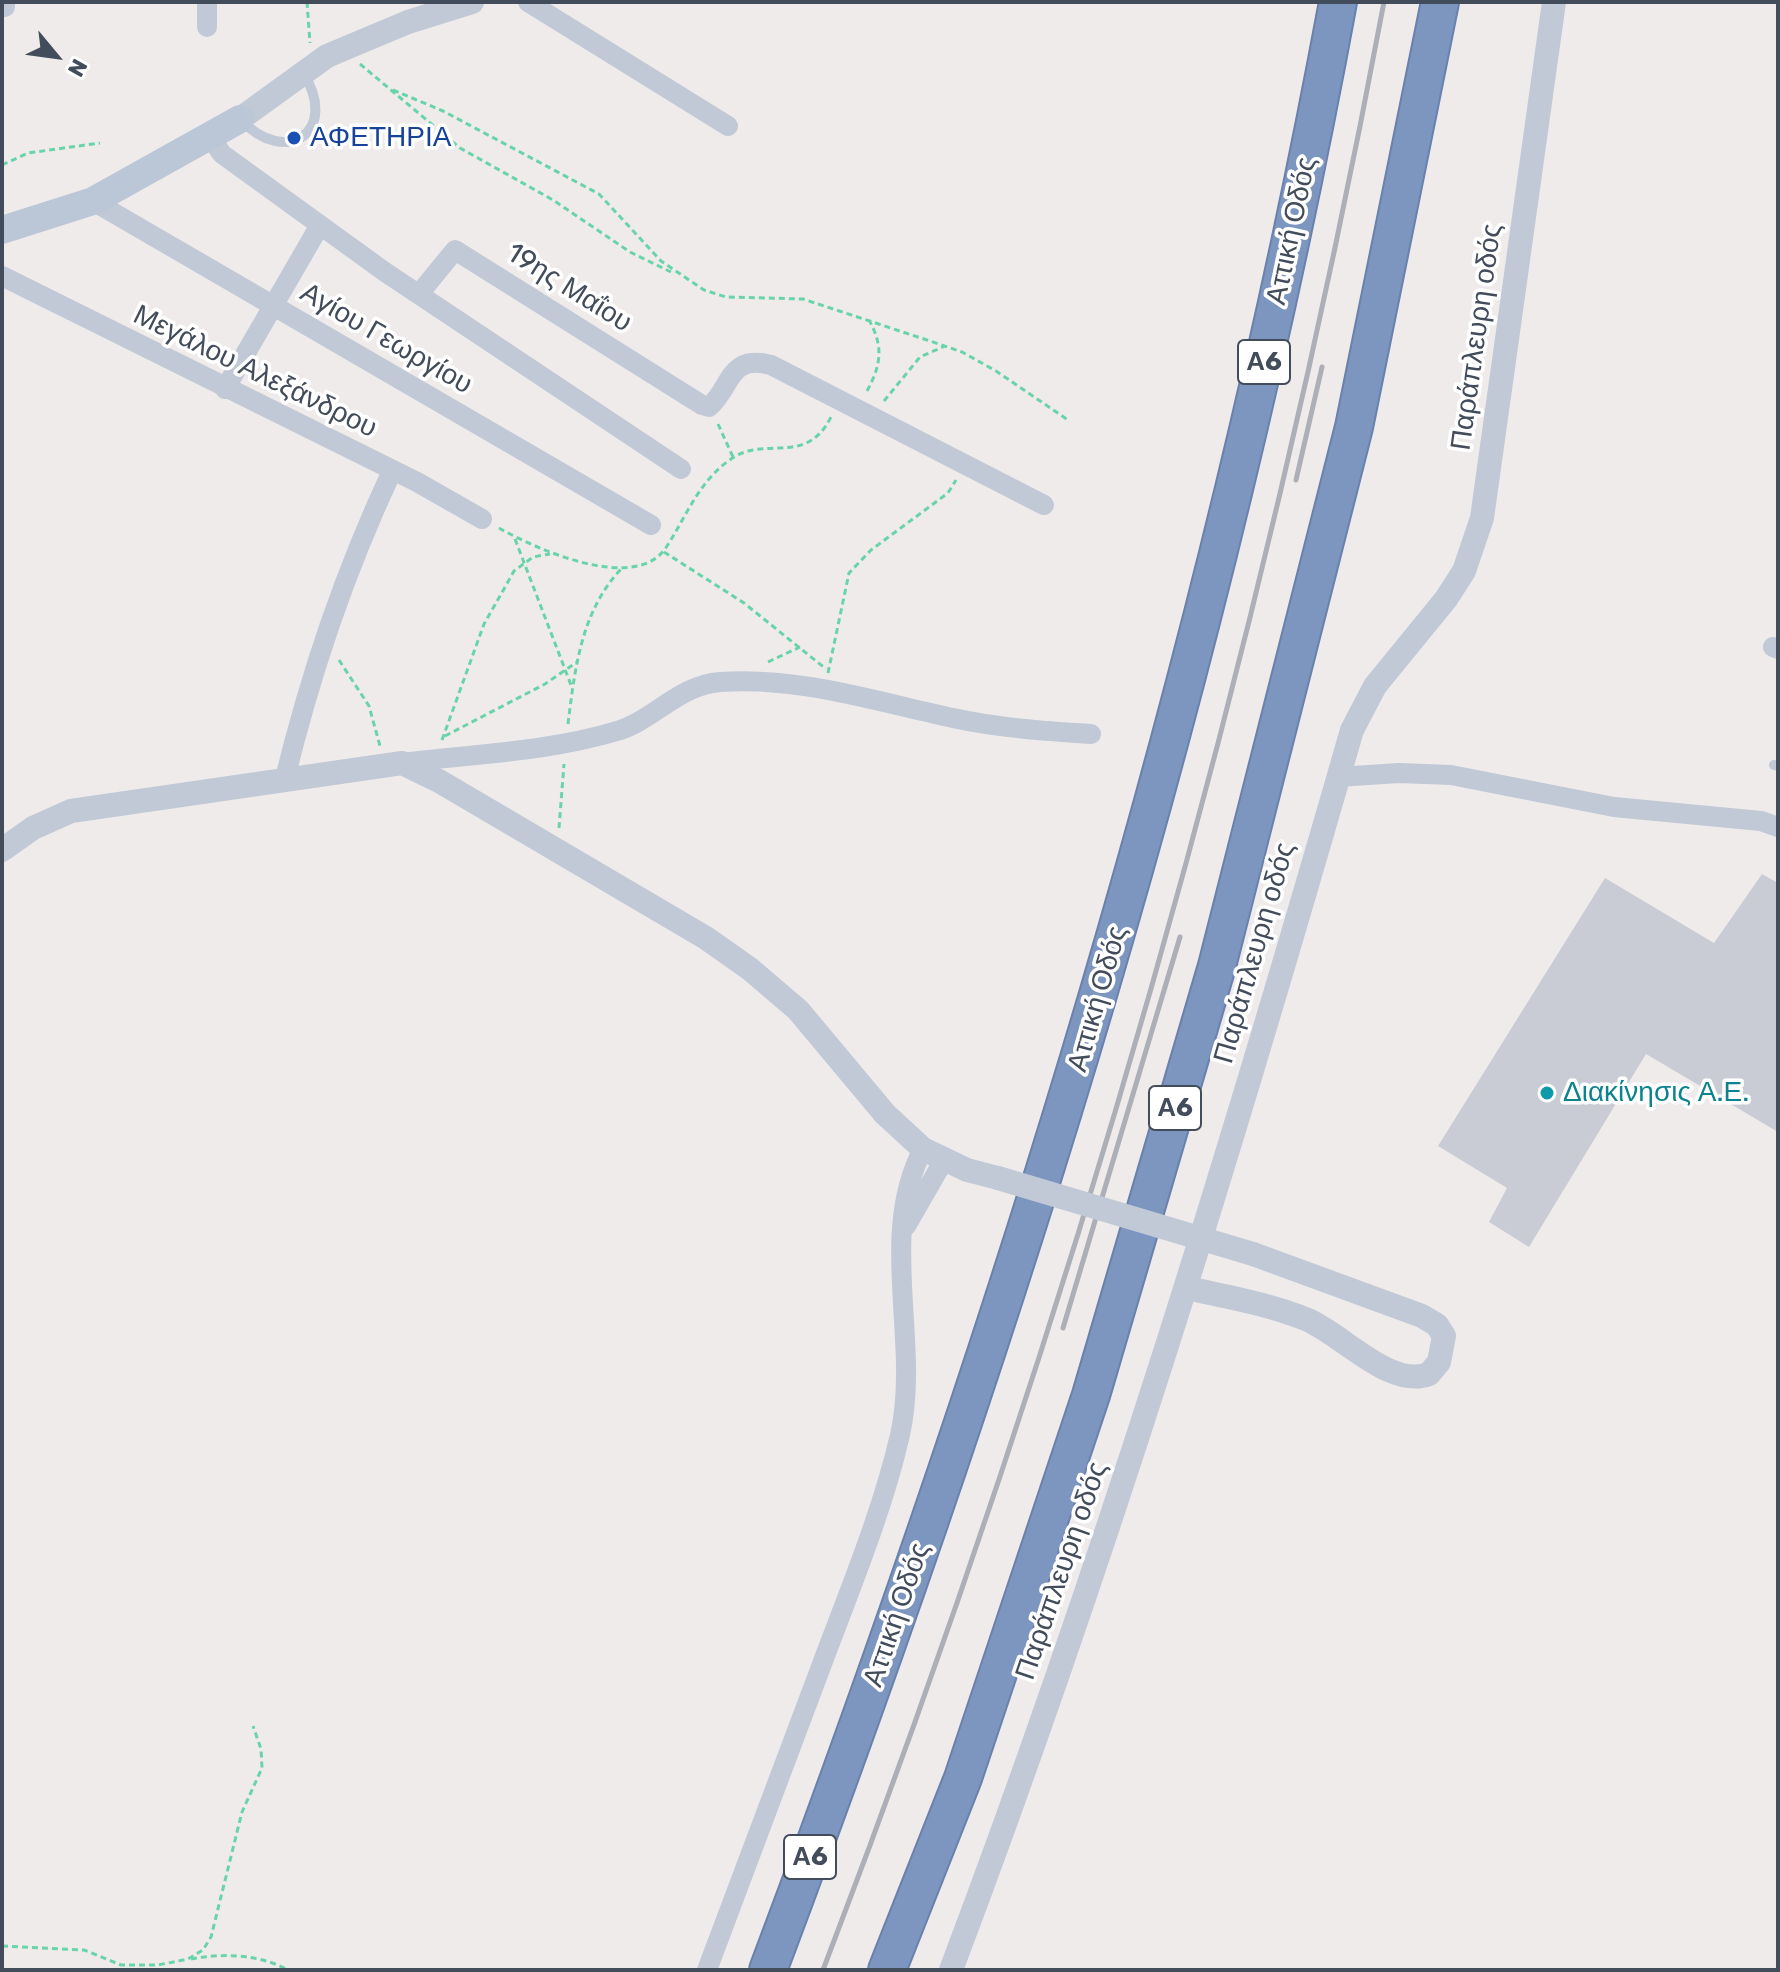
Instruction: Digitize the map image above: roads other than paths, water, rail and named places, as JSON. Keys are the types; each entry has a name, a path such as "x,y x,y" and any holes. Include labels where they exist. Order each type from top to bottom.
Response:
{"highway":[{"name":"Αττική Οδός","path":"768,1970 858,1730 988,1352 1096,1009 1176,719 1250,420 1285,268 1338,2"},
{"name":"Α6","path":"887,1970 963,1778 1091,1395 1217,966 1354,427 1440,2"}],"main road":[{"path":"2,230 93,201 240,119"}],"street":[{"path":"207,2 207,27"},
{"path":"240,119 309,67 342,49 472,2"},
{"path":"528,2 728,126"},
{"name":"Παράπλευρη οδός","path":"951,1970 1021,1785 1187,1288 1352,730 1375,686 1446,599 1464,571 1482,518 1554,2"},
{"path":"210,137 222,154 320,225 681,469"},
{"name":"Αγίου Γεωργίου","path":"93,201 651,525"},
{"path":"225,389 320,225"},
{"name":"19ης Μαΐου","path":"419,294 455,250 705,406 717,400 730,375 742,365 756,361 855,407 1044,505"},
{"name":"Μεγάλου Αλεξάνδρου","path":"2,276 482,519"},
{"path":"284,782 322,638 347,570 392,471"},
{"path":"2,850 33,828 71,811 436,758 511,752 620,730 679,694 706,683 826,682 1009,728 1091,734"},
{"path":"402,763 439,781 706,938 798,1010 885,1114 933,1155 998,1178 1253,1254 1422,1316 1437,1325 1444,1336 1439,1362 1429,1374 1403,1377 1308,1320 1257,1304 1187,1288"},
{"path":"1338,777 1399,773 1451,775 1614,807 1761,821 1778,827"},
{"path":"707,1970 851,1588 899,1437 909,1366 901,1259 904,1230 933,1155"}],"lane":[{"path":"240,119 265,141 284,143 302,136 317,112 309,67"}],"railway":[{"path":"823,1970 912,1730 996,1488 1075,1244 1148,999 1216,752 1278,504 1334,254 1384,2"},
{"path":"1296,480 1322,367"},
{"path":"1063,1328 1180,937"}],"place":[{"name":"ΑΦΕΤΗΡΙΑ","path":"294,138"},
{"name":"Διακίνησις Α.Ε.","path":"1547,1093"}]}
